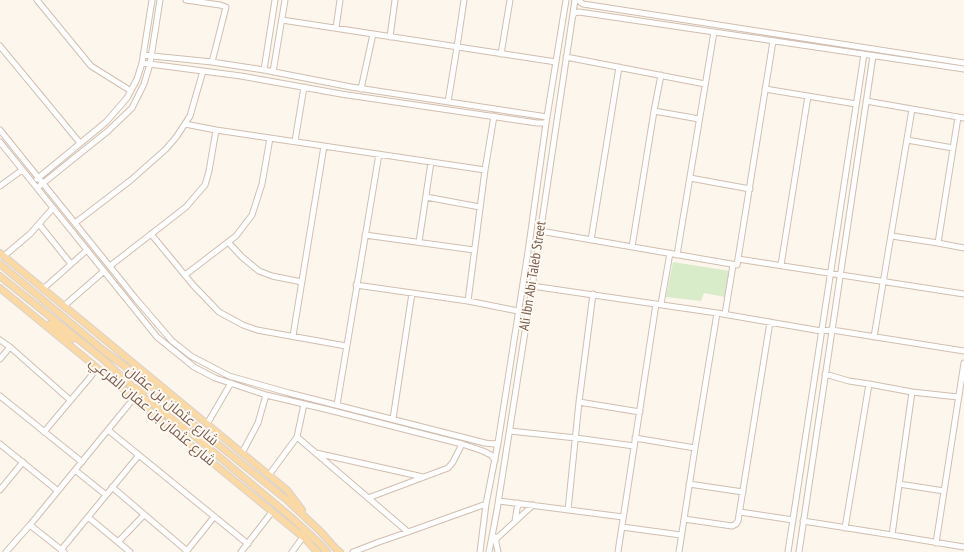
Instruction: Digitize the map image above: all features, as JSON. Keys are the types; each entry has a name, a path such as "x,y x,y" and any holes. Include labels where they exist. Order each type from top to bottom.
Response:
{"main road":[{"name":"شارع عثمان بن عفان الفرعي","path":"2,254 287,490 311,522"},
{"name":"شارع عثمان بن عفان","path":"0,264 103,350 151,386 199,429 288,501 311,522 338,551"},
{"name":"شارع عثمان بن عفان","path":"0,276 105,361 143,397 192,434 262,492 304,528 327,552"},
{"name":"شارع عثمان بن عفان الفرعي","path":"1,291 87,359 303,537"},
{"path":"36,294 109,343"},
{"path":"23,307 105,361 140,391 146,390 147,387 144,384 103,350"},
{"path":"192,434 149,398 149,392 151,391 155,393 183,418 199,429"},
{"path":"262,492 272,508 300,531 303,537 317,552"}],"street":[{"path":"37,0 91,66 131,91"},
{"path":"32,182 106,122 128,98 137,79 142,63 152,0"},
{"path":"37,188 108,131 132,108 144,84 150,64 160,0"},
{"path":"186,0 226,7 212,62"},
{"path":"264,70 275,0"},
{"path":"273,72 285,0"},
{"path":"336,28 340,0"},
{"path":"390,37 395,0"},
{"path":"448,102 458,47 464,0"},
{"path":"501,54 510,0"},
{"name":"Ali Ibn Abi Taleb Street","path":"483,531 486,504 498,442 529,245 546,123 566,0"},
{"name":"Ali Ibn Abi Taleb Street","path":"489,552 510,431 575,0"},
{"path":"578,0 583,4 964,63"},
{"path":"572,18 574,13 579,12 773,40 964,70"},
{"path":"282,20 556,62"},
{"path":"677,254 714,32"},
{"path":"361,89 373,34"},
{"path":"540,231 737,265 773,40"},
{"path":"0,46 80,143"},
{"path":"788,552 864,54"},
{"path":"143,55 212,62 264,70 361,89 547,117"},
{"path":"799,552 873,56"},
{"path":"566,57 705,84"},
{"path":"142,63 203,70 341,94 537,123 546,123"},
{"path":"591,240 619,67"},
{"path":"75,223 131,180 166,149 177,136 190,116 203,70"},
{"path":"632,247 661,75"},
{"path":"295,141 304,87"},
{"path":"765,89 856,104"},
{"path":"781,265 808,96"},
{"path":"866,101 964,118"},
{"path":"874,337 912,109"},
{"path":"654,110 699,119"},
{"path":"468,301 485,170 494,116"},
{"path":"938,243 958,117"},
{"path":"185,124 216,130 485,170"},
{"path":"0,130 136,299 172,341 191,356 229,376 485,443 494,444 498,442"},
{"path":"110,266 186,206 205,184 209,171 216,130"},
{"path":"185,275 236,236 252,215 262,184 270,138"},
{"path":"907,140 953,148"},
{"path":"0,142 157,337 194,367 215,378 266,395 462,444 483,451 491,455 495,460"},
{"path":"293,336 324,146"},
{"path":"336,405 379,154"},
{"path":"419,242 431,162"},
{"path":"0,186 22,170"},
{"path":"690,178 750,189"},
{"path":"426,197 480,206"},
{"path":"2,254 30,234 53,208"},
{"path":"39,224 71,264"},
{"path":"151,234 193,285 219,312 243,325 257,330 346,346"},
{"path":"365,234 474,250"},
{"path":"892,236 964,248"},
{"path":"228,242 242,257 259,271 272,276 302,282"},
{"path":"43,289 87,250"},
{"path":"618,552 634,446 659,304 670,253"},
{"path":"738,259 964,294"},
{"path":"725,314 733,265"},
{"path":"64,306 104,271"},
{"path":"356,285 468,301 518,311"},
{"path":"532,286 725,314 822,331 832,330 964,351"},
{"path":"393,419 412,293"},
{"path":"568,510 579,402 593,294"},
{"path":"679,552 694,448 717,313"},
{"path":"684,519 732,526 738,521 770,322"},
{"path":"0,340 70,400"},
{"path":"0,359 10,347"},
{"path":"44,432 92,376 94,367 87,359"},
{"path":"936,543 964,363"},
{"path":"825,374 849,381 912,392 958,397"},
{"path":"207,424 231,384"},
{"path":"845,528 869,384"},
{"path":"892,535 912,392"},
{"path":"242,453 258,423 266,395"},
{"path":"0,396 82,462"},
{"path":"6,552 134,398"},
{"path":"579,402 640,412"},
{"path":"269,476 297,437 304,404"},
{"path":"108,430 248,544"},
{"path":"510,431 634,446"},
{"path":"297,437 408,532"},
{"path":"636,438 694,448"},
{"path":"483,451 486,448 485,443"},
{"path":"0,444 58,491"},
{"path":"368,498 448,468 453,462 462,444"},
{"path":"315,453 424,477"},
{"path":"30,524 62,551 139,455"},
{"path":"0,490 23,462"},
{"path":"75,470 106,495"},
{"path":"689,484 743,492"},
{"path":"899,484 944,491"},
{"path":"112,487 186,552 214,517"},
{"path":"499,500 623,517"},
{"path":"515,521 518,503"},
{"path":"353,552 486,504"},
{"path":"496,539 532,505"},
{"path":"241,552 272,512"},
{"path":"740,512 793,520"},
{"path":"118,542 144,515"},
{"path":"88,517 130,552"},
{"path":"803,521 964,547"},
{"path":"495,522 498,552"},
{"path":"622,527 681,535"},
{"path":"477,552 483,531"},
{"path":"480,552 483,531"},
{"path":"292,552 303,537"},
{"path":"365,552 379,542"},
{"path":"338,551 344,552"}],"green space":[{"path":"673,262 730,271 725,297 704,293 701,301 666,297"}]}
